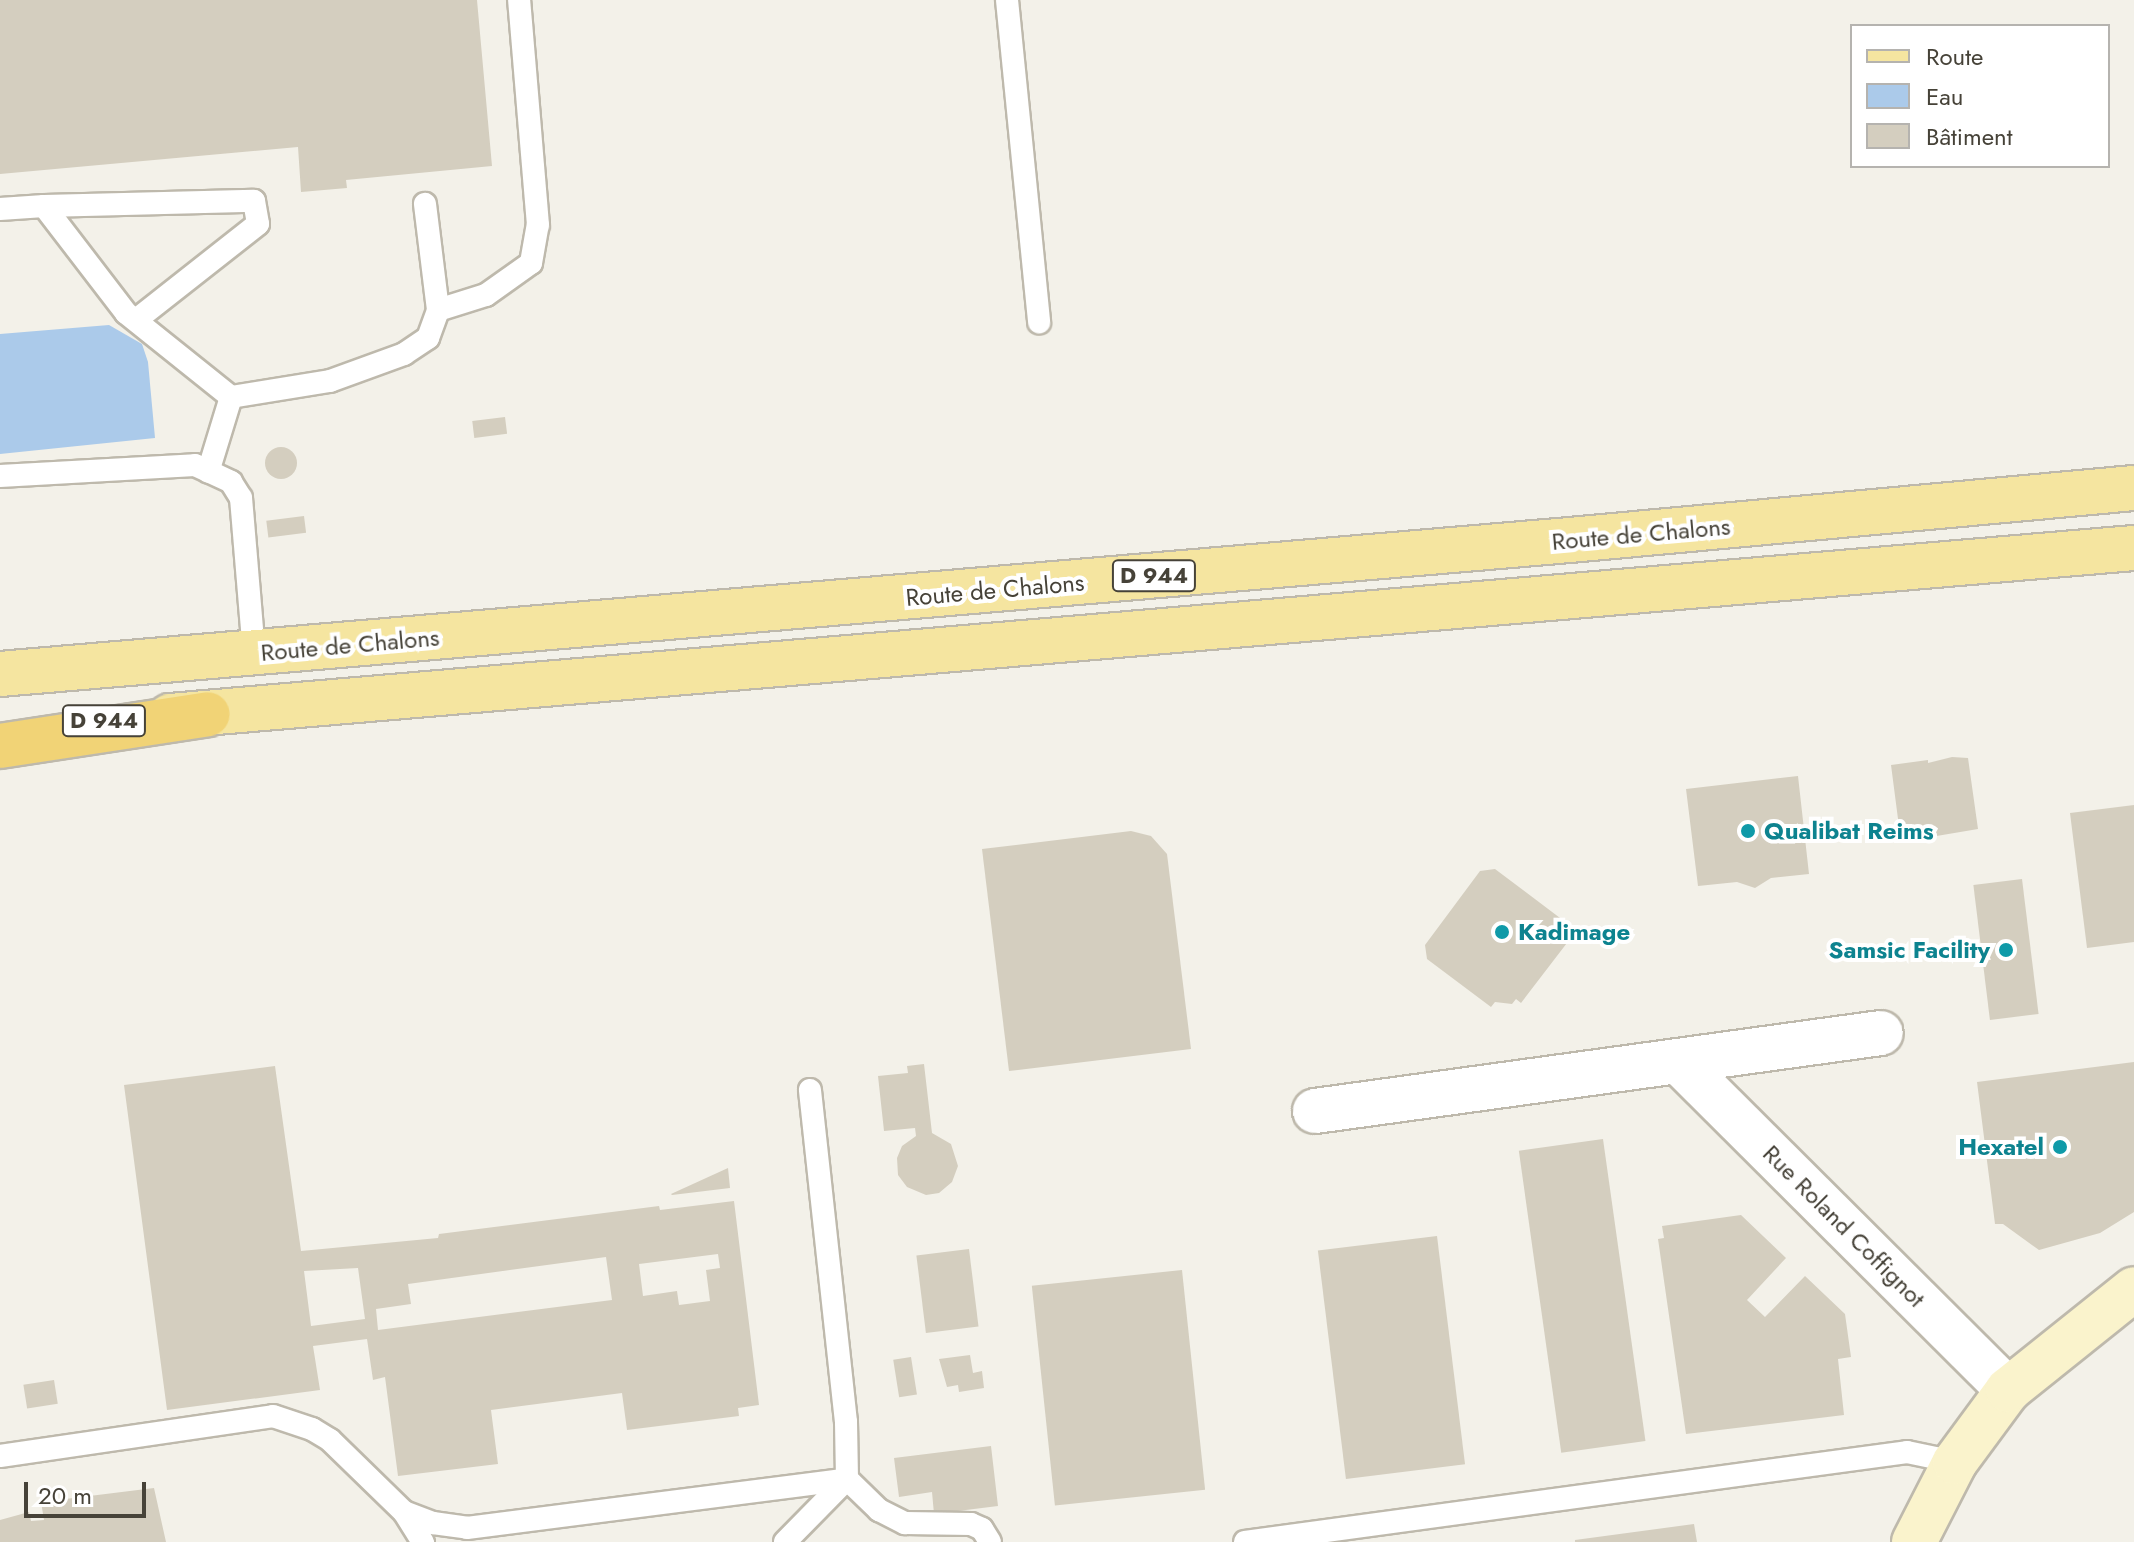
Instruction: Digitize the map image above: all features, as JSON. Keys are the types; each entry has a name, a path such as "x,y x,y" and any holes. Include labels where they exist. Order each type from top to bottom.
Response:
{"highway":[{"path":"0,746 208,714"}],"main road":[{"name":"Route de Chalons","path":"0,674 1523,545 2134,488"},
{"name":"D 944","path":"0,728 208,714 2134,548"}],"street":[{"path":"1315,1111 1881,1033"},
{"name":"Rue Roland Coffignot","path":"1679,1062 2008,1390"},
{"path":"1914,1542 1955,1462 2008,1390 2134,1289"}],"lane":[{"path":"438,310 486,295 531,263 538,225 519,0"},
{"path":"1007,0 1039,322"},
{"path":"0,209 254,201 258,224 136,320"},
{"path":"44,206 136,320 231,397 330,381 404,354 428,338 438,310 425,204"},
{"path":"208,472 231,397"},
{"path":"0,476 195,465 231,482 241,498 254,653"},
{"path":"1950,565 2134,563"},
{"path":"810,1090 846,1422 847,1479 879,1510 905,1523 971,1524 982,1529 990,1542"},
{"path":"0,1456 273,1416 312,1429 330,1440 404,1512 423,1542"},
{"path":"1245,1542 1907,1452 1955,1462"},
{"path":"404,1512 433,1523 467,1528 847,1479"},
{"path":"785,1542 847,1479"}],"water":[{"path":"109,325 142,344 148,362 155,438 0,454 0,334"}],"building":[{"path":"0,0 477,0 492,166 346,180 347,188 301,192 298,147 0,174"},
{"path":"505,417 507,434 474,438 472,421"},
{"path":"281,447 292,452 297,463 292,474 281,479 270,474 265,463 270,452"},
{"path":"304,516 306,533 268,538 266,521"},
{"path":"1952,757 1968,758 1978,829 1901,842 1891,765 1928,760 1928,763"},
{"name":"Qualibat Reims","path":"1798,776 1809,874 1771,878 1755,888 1737,882 1698,886 1686,789"},
{"path":"2134,805 2134,942 2087,948 2070,813"},
{"path":"1131,831 1151,836 1167,854 1191,1049 1009,1071 982,849"},
{"name":"Kadimage","path":"1495,869 1568,924 1570,939 1521,1003 1516,999 1512,1004 1495,1002 1491,1007 1427,959 1425,945 1480,871"},
{"name":"Samsic Facility","path":"2022,879 2039,1014 1990,1020 1973,885"},
{"name":"Hexatel","path":"2134,1062 2134,1212 2100,1233 2039,1250 2003,1224 1995,1224 1977,1082"},
{"path":"924,1064 932,1133 951,1144 958,1166 952,1182 939,1193 926,1195 907,1187 898,1175 897,1158 902,1146 916,1136 915,1128 884,1131 878,1076 908,1073 907,1066"},
{"path":"275,1066 301,1251 438,1238 439,1234 659,1206 660,1210 734,1201 759,1405 738,1408 739,1416 627,1430 622,1393 491,1410 498,1464 398,1476 385,1377 373,1380 367,1339 313,1346 320,1390 167,1410 124,1085","holes":["718,1254 720,1268 706,1270 710,1301 679,1305 677,1291 643,1296 639,1264","606,1257 612,1300 378,1330 376,1309 411,1304 408,1284","358,1268 365,1319 311,1326 304,1271"]},
{"path":"1603,1139 1645,1441 1561,1453 1519,1151"},
{"path":"728,1168 730,1188 671,1194"},
{"path":"1741,1215 1786,1258 1747,1300 1765,1317 1805,1276 1845,1314 1851,1357 1838,1359 1844,1415 1686,1434 1658,1239 1664,1238 1662,1226"},
{"path":"1437,1236 1465,1464 1346,1479 1318,1251"},
{"path":"969,1249 979,1326 926,1333 916,1255"},
{"path":"1182,1270 1205,1490 1055,1506 1032,1286"},
{"path":"970,1355 973,1373 982,1371 984,1388 959,1392 958,1385 947,1387 939,1359"},
{"path":"911,1357 917,1395 899,1397 893,1360"},
{"path":"54,1380 58,1404 27,1409 23,1385"},
{"path":"991,1446 998,1506 934,1514 932,1492 899,1497 894,1458"},
{"path":"154,1488 166,1542 0,1542 0,1520 29,1512 31,1521 44,1520 41,1502"},
{"path":"1694,1524 1697,1542 1575,1542 1575,1540"}],"place":[{"name":"Qualibat Reims","path":"1748,831"},
{"name":"Kadimage","path":"1502,932"},
{"name":"Samsic Facility","path":"2006,950"},
{"name":"Hexatel","path":"2060,1147"}]}
